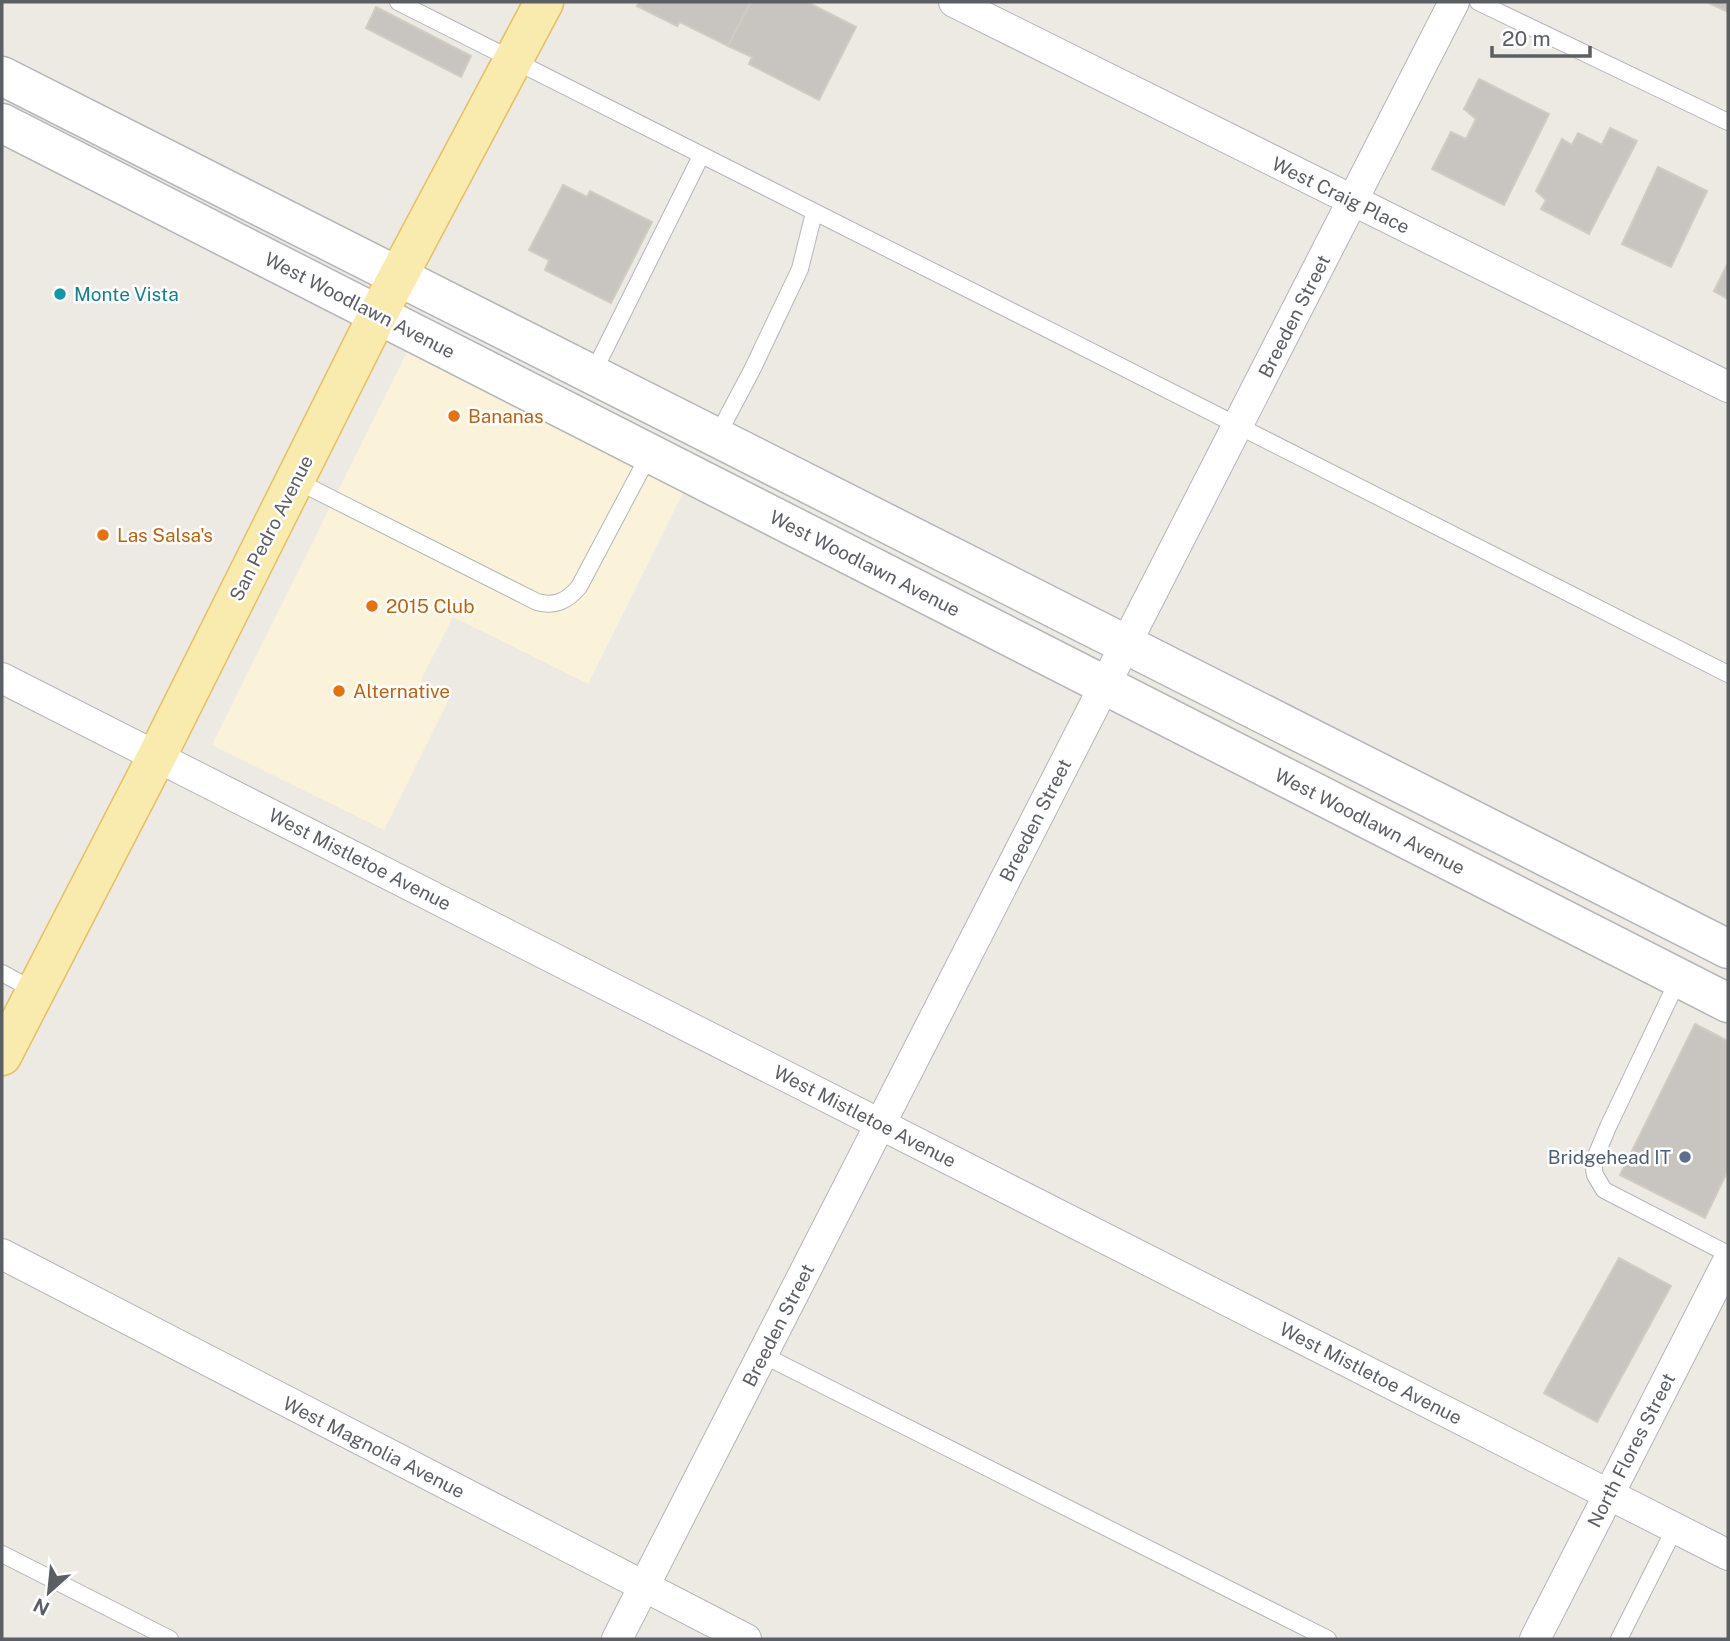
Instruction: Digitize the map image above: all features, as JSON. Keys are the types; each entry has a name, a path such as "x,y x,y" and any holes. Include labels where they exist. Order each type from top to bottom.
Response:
{"main road":[{"name":"San Pedro Avenue","path":"2,1056 157,756 378,314 544,2"}],"street":[{"name":"West Craig Place","path":"954,2 1728,387"},
{"name":"Breeden Street","path":"617,1639 1454,2"},
{"path":"2,76 1728,949"},
{"name":"West Woodlawn Avenue","path":"2,123 1728,1003"},
{"name":"West Mistletoe Avenue","path":"2,678 1728,1555"},
{"name":"West Magnolia Avenue","path":"2,1254 746,1639"},
{"name":"North Flores Street","path":"1535,1639 1728,1261"}],"lane":[{"path":"398,2 1238,424 1728,674"},
{"path":"1478,2 1728,122"},
{"path":"592,375 701,156"},
{"path":"716,438 800,269 814,213"},
{"path":"295,480 537,602 548,605 571,596 579,587 650,453"},
{"path":"2,974 35,991"},
{"path":"1678,978 1608,1127 1593,1163 1595,1175 1604,1190 1728,1254"},
{"path":"763,1355 1328,1639"},
{"path":"1619,1639 1675,1528"},
{"path":"2,1554 170,1639"}],"shaded area":[{"path":"409,348 686,487 588,684 453,617 421,680 451,695 384,830 212,745"}],"building":[{"path":"639,2 751,2 728,46 680,22 677,26 637,6"},
{"path":"751,2 807,2 856,27 819,100 749,64 752,57 728,46"},
{"path":"1707,2 1728,2 1728,12"},
{"path":"376,7 471,56 461,77 366,28"},
{"path":"1479,79 1549,114 1504,205 1432,169 1451,132 1466,139 1476,119 1464,109"},
{"path":"1610,128 1637,141 1589,234 1541,209 1546,200 1536,191 1562,139 1572,145 1578,133 1602,145"},
{"path":"1658,167 1707,191 1671,267 1622,244"},
{"path":"563,185 587,197 590,191 652,222 611,303 545,270 549,260 529,250"},
{"path":"1728,263 1728,299 1714,291"},
{"path":"1695,1024 1728,1041 1728,1170 1705,1218 1620,1175"},
{"path":"1619,1258 1671,1286 1597,1422 1544,1393"}],"place":[{"name":"Monte Vista","path":"60,294"},
{"name":"Bananas","path":"454,416"},
{"name":"Las Salsa's","path":"103,535"},
{"name":"2015 Club","path":"372,606"},
{"name":"Alternative","path":"339,691"},
{"name":"Bridgehead IT","path":"1685,1157"}]}
